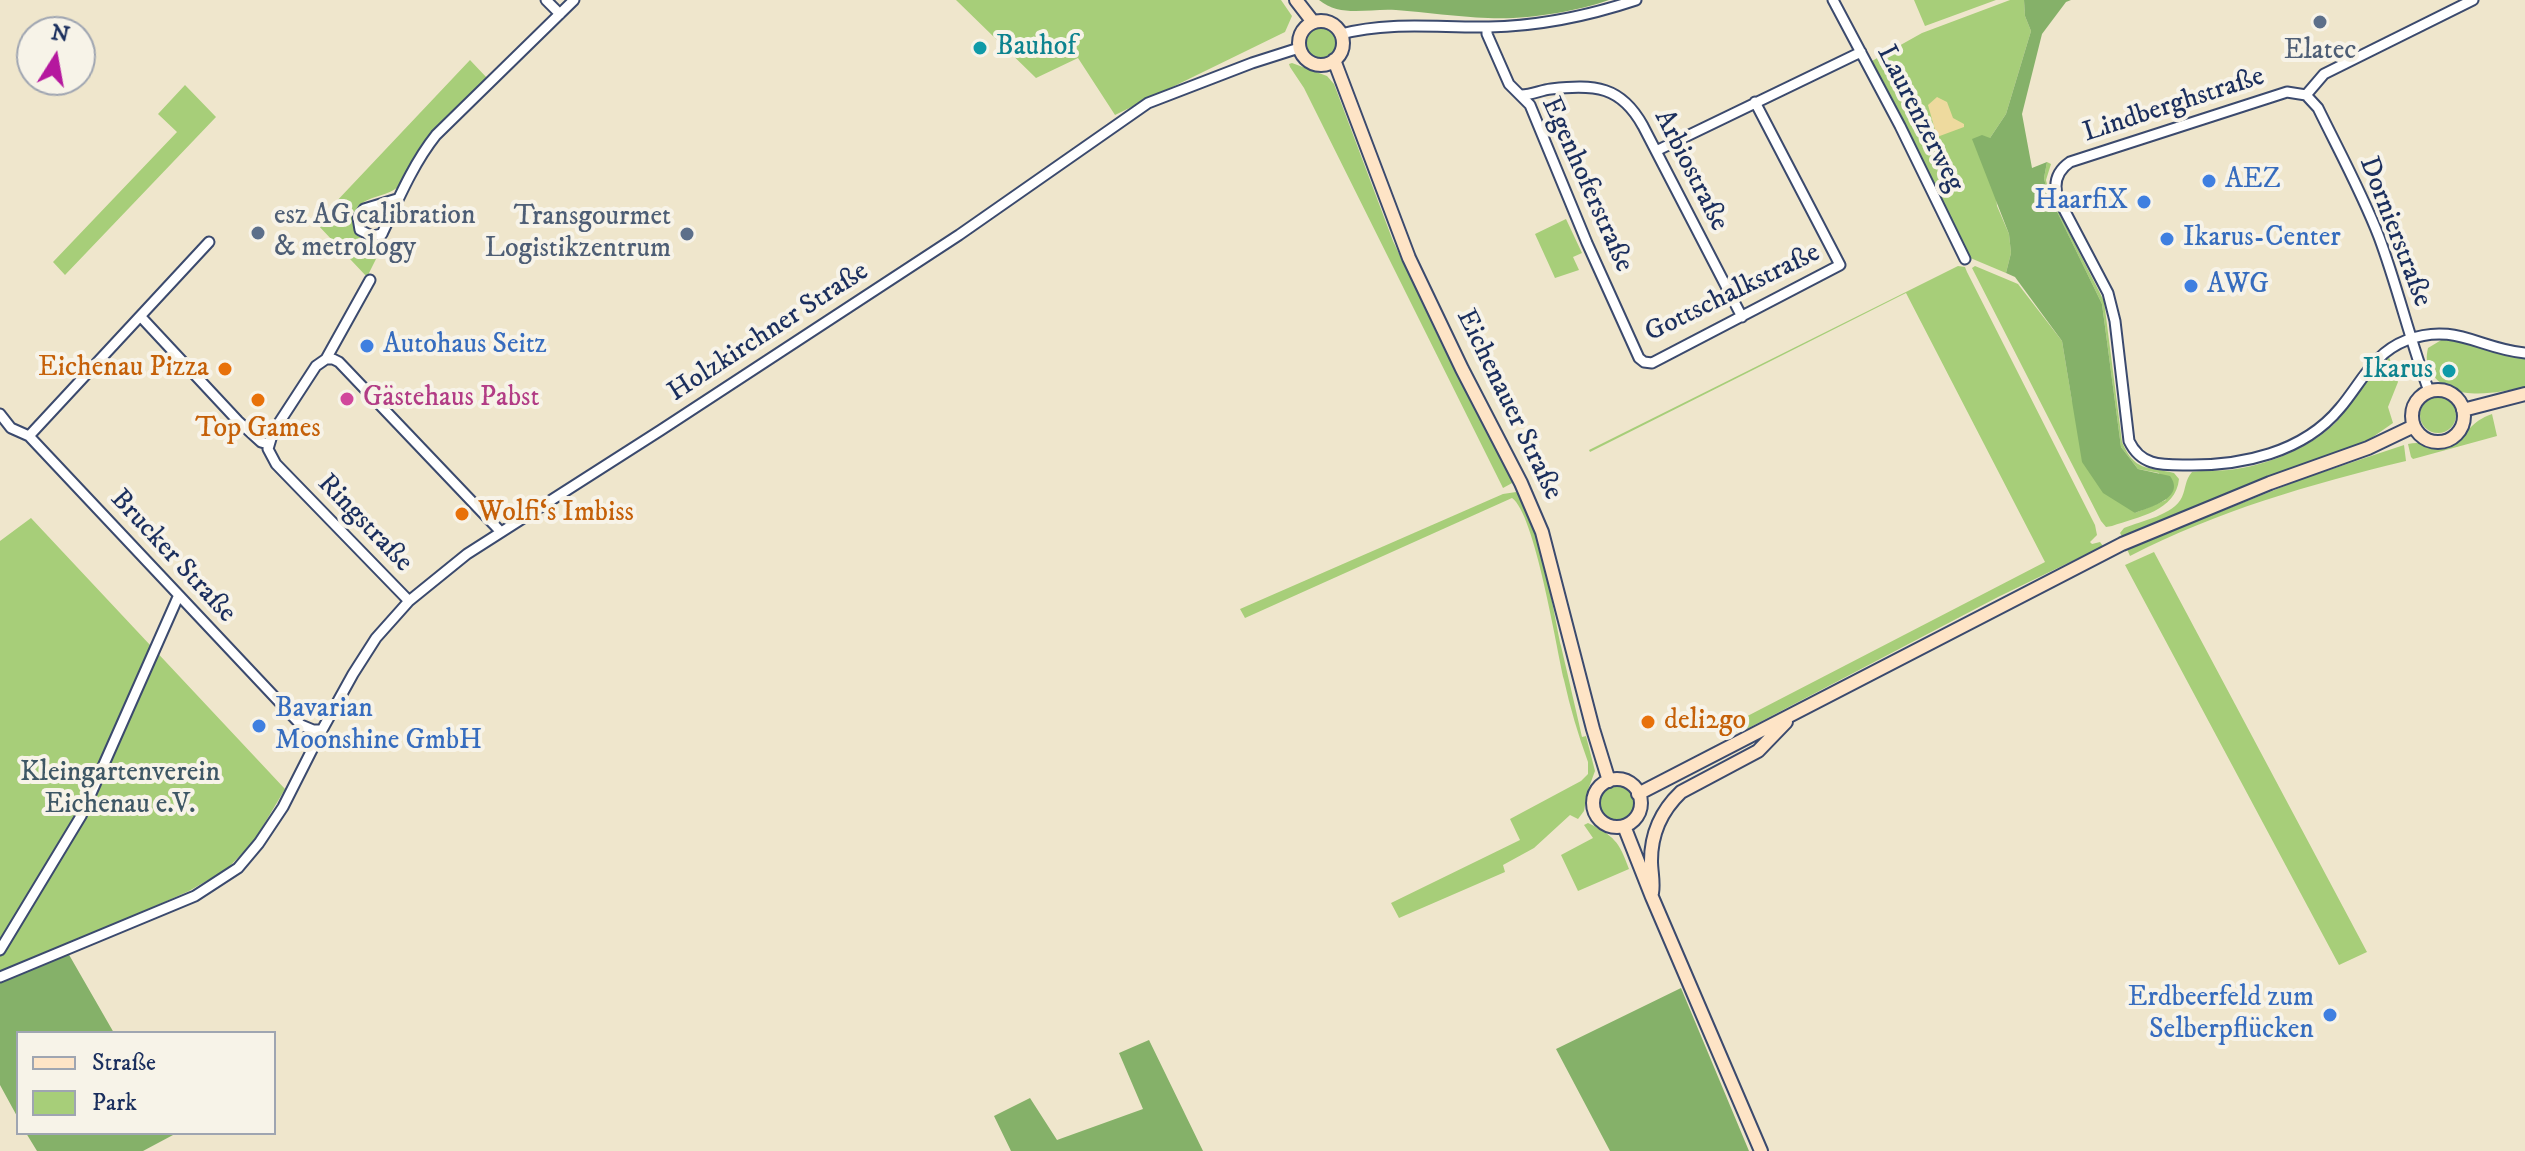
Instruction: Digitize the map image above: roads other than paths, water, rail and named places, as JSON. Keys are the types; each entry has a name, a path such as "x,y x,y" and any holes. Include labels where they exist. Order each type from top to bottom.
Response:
{"main road":[{"path":"1296,0 1313,22"},
{"path":"1313,22 1328,22 1341,34 1342,49 1334,60 1324,65 1304,58 1299,48 1302,31 1313,22"},
{"name":"Eichenauer Straße","path":"1334,60 1409,258 1521,483 1542,532 1609,781"},
{"path":"2429,391 2451,393 2463,410 2462,427 2442,442 2425,438 2414,426 2415,405 2429,391"},
{"path":"2463,410 2525,394"},
{"path":"1638,794 2120,545 2270,483 2368,448 2414,426"},
{"path":"1652,897 1653,839 1656,827 1671,802 1681,792 1758,751 1794,714"},
{"path":"1623,780 1638,794 1638,813 1624,826 1608,826 1594,810 1595,793 1609,781 1623,780"},
{"path":"1624,826 1761,1151"}],"street":[{"path":"546,0 560,14"},
{"path":"397,199 364,209 358,218 360,230 372,236 382,234 397,199 426,147 574,0"},
{"path":"1341,34 1394,24 1487,27 1550,22 1636,0"},
{"name":"Laurenzerweg","path":"1833,0 1965,259"},
{"path":"2306,95 2324,74 2473,0"},
{"name":"Egenhoferstraße","path":"1487,27 1487,34 1509,84 1530,105 1587,243 1639,358 1644,362"},
{"name":"Holzkirchner Straße","path":"0,977 195,896 238,868 283,807 318,730 376,638 409,601 467,554 959,235 1148,103 1299,48"},
{"path":"1656,151 1861,52"},
{"name":"Arbiostraße","path":"1521,95 1554,89 1589,89 1609,91 1629,103 1742,317"},
{"name":"Lindberghstraße","path":"2306,95 2287,92 2070,162 2057,175 2058,198 2108,293 2115,321 2129,441 2139,457 2154,464 2225,464 2276,451 2299,442 2324,426 2342,407 2378,357 2411,338"},
{"name":"Dornierstraße","path":"2306,95 2318,108 2368,209 2429,391"},
{"name":"Gottschalkstraße","path":"1644,362 1652,363 1840,265 1755,102"},
{"path":"29,436 209,242"},
{"path":"141,317 238,421 261,442 268,444 316,366 326,359 370,280"},
{"path":"2411,338 2444,333 2460,335 2500,349 2525,353"},
{"path":"326,359 339,362 501,532"},
{"name":"Brucker Straße","path":"0,414 11,428 29,436 301,725 318,730"},
{"name":"Ringstraße","path":"268,444 276,464 409,601"},
{"path":"0,950 81,816 178,597"}],"place":[{"name":"Elatec","path":"2320,22"},
{"name":"Bauhof","path":"980,48"},
{"name":"AEZ","path":"2209,181"},
{"name":"HaarfiX","path":"2144,202"},
{"name":"esz AG calibration & metrology","path":"258,233"},
{"name":"Transgourmet Logistikzentrum","path":"687,234"},
{"name":"Ikarus-Center","path":"2167,239"},
{"name":"AWG","path":"2191,286"},
{"name":"Autohaus Seitz","path":"367,346"},
{"name":"Eichenau Pizza","path":"225,369"},
{"name":"Ikarus","path":"2449,371"},
{"name":"Gästehaus Pabst","path":"347,399"},
{"name":"Top Games","path":"258,400"},
{"name":"Wolfi‘s Imbiss","path":"462,514"},
{"name":"deli2go","path":"1648,722"},
{"name":"Bavarian Moonshine GmbH","path":"259,726"},
{"name":"Erdbeerfeld zum Selberpflücken","path":"2330,1015"}],"park label":[{"name":"Kleingartenverein Eichenau e.V.","path":"120,790"}]}
